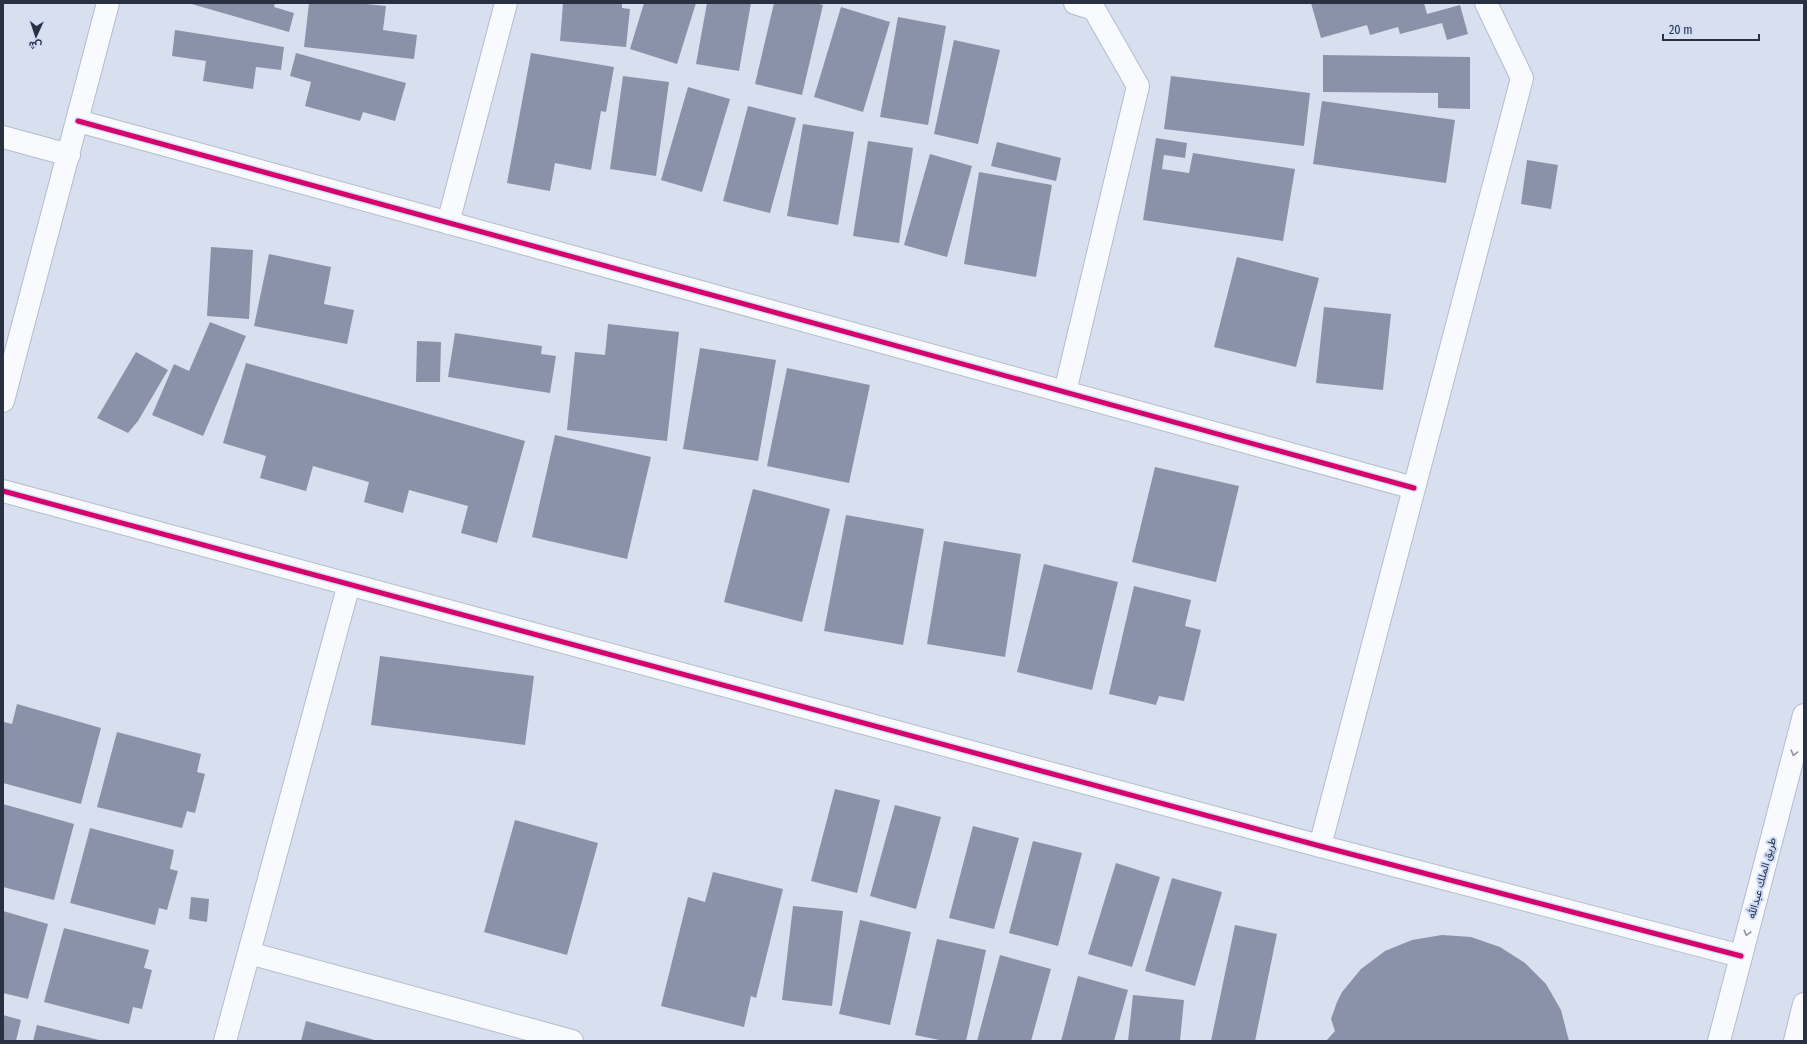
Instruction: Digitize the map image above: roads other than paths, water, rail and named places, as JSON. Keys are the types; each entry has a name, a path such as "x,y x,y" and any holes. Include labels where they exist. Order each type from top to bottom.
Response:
{"street":[{"path":"3,402 108,3"},
{"path":"448,223 506,3"},
{"path":"1065,392 1138,86 1094,8 1075,3"},
{"path":"1320,846 1522,78 1486,3"},
{"path":"78,121 1414,488"},
{"path":"3,137 69,155"},
{"path":"3,491 1320,846 1741,956"},
{"path":"226,1041 349,584"},
{"name":"طريق الملك عبدالله","path":"1719,1041 1804,715"},
{"path":"249,952 572,1041"},
{"path":"1795,1041 1804,1004"}]}
